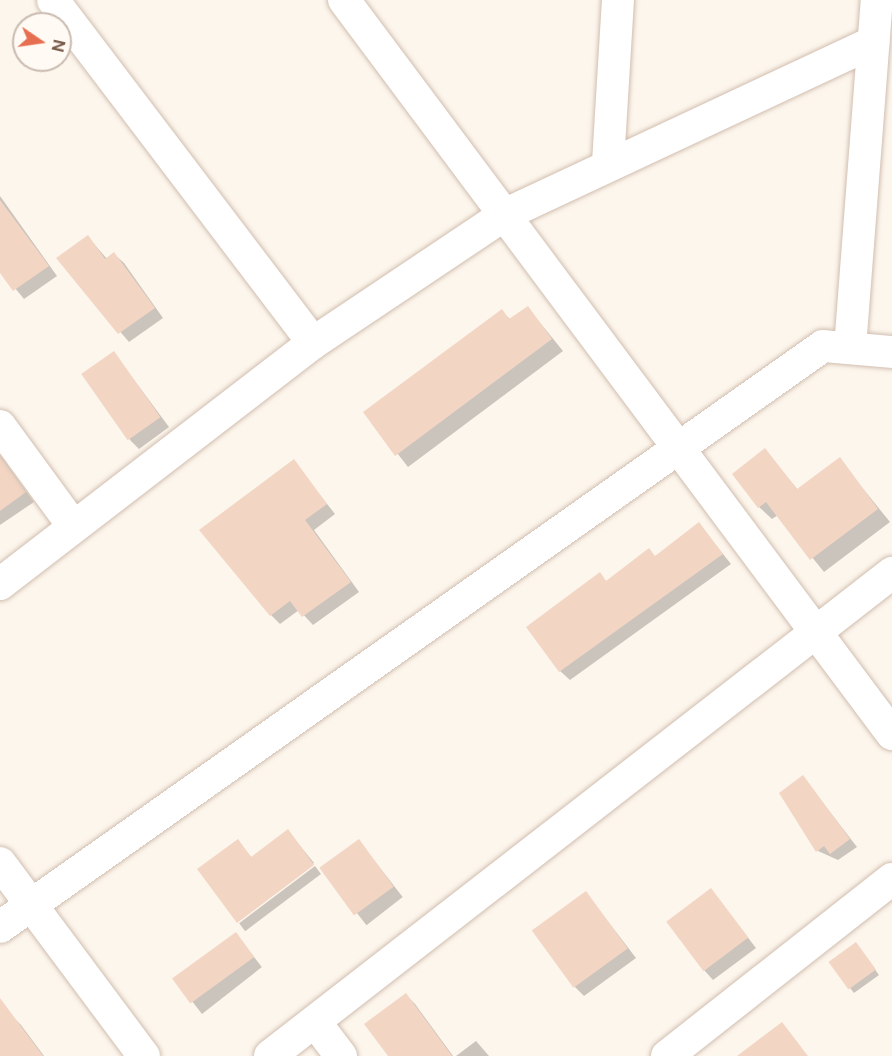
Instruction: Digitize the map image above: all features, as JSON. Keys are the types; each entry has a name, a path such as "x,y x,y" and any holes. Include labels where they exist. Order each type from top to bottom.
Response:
{"street":[{"path":"53,0 313,343"},
{"path":"344,0 679,448 816,636 892,734"},
{"path":"608,163 618,0"},
{"path":"850,348 877,0"},
{"path":"0,584 313,343 504,215 608,163 874,42"},
{"path":"0,927 823,346 892,352"},
{"path":"0,426 74,527"},
{"path":"270,1056 816,636 892,573"},
{"path":"0,863 144,1056"},
{"path":"668,1056 892,879"},
{"path":"315,1022 341,1056"}],"building":[{"path":"0,200 49,266 13,291 0,273"},
{"path":"88,235 105,259 114,252 155,308 118,334 56,258"},
{"path":"528,306 552,339 395,456 363,412 502,309 509,319"},
{"path":"114,351 160,417 128,440 81,374"},
{"path":"765,448 797,489 840,457 878,509 810,560 766,502 758,508 732,474"},
{"path":"0,456 26,492 0,511"},
{"path":"294,459 327,504 305,520 351,582 302,617 290,601 270,616 199,530"},
{"path":"699,522 723,554 559,672 526,627 600,572 606,581 649,548 655,556"},
{"path":"803,775 850,839 830,854 824,846 816,852 779,793"},
{"path":"288,829 314,865 237,923 197,869 238,839 251,857"},
{"path":"359,839 394,887 354,916 319,868"},
{"path":"711,888 748,938 704,971 666,922"},
{"path":"586,891 628,948 574,988 532,930"},
{"path":"236,932 254,957 190,1004 172,978"},
{"path":"856,942 876,970 848,989 828,962"},
{"path":"406,993 452,1056 388,1056 364,1024"},
{"path":"0,998 43,1056 0,1056"},
{"path":"782,1022 808,1056 737,1056"}]}
